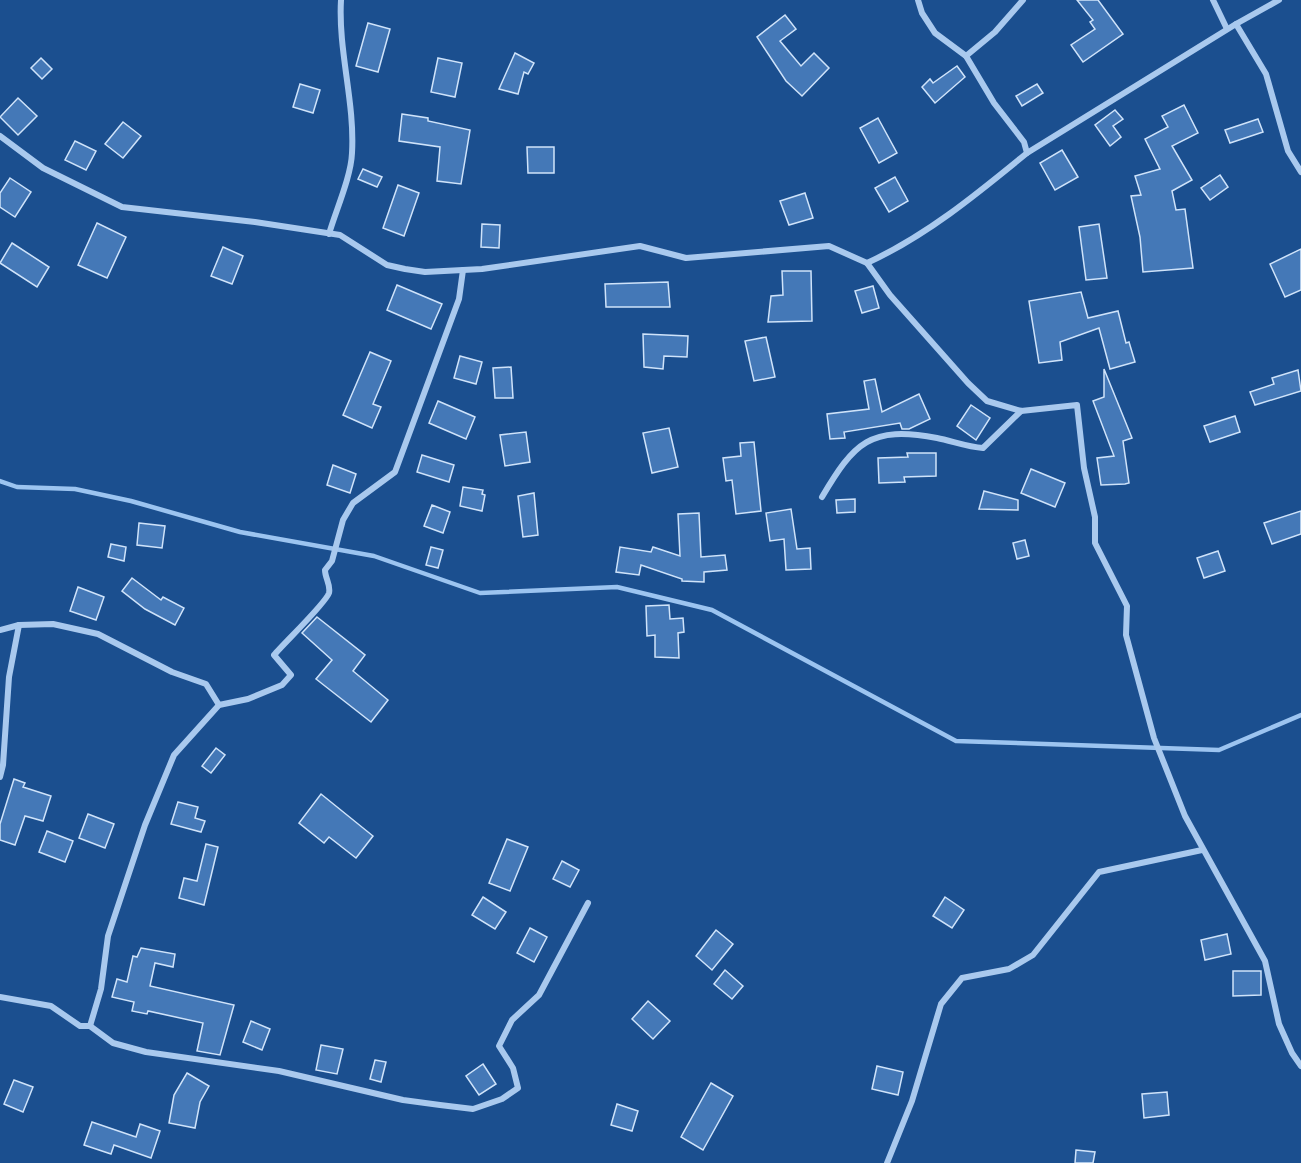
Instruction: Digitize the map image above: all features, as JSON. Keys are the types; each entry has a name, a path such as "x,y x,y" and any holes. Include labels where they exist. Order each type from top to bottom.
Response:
{"street":[{"path":"329,234 352,155 348,79 339,26 341,0"},
{"path":"918,0 922,14 935,33 966,56 994,103 1024,142 1027,153"},
{"path":"966,56 995,32 1023,0"},
{"path":"1214,0 1227,29"},
{"path":"867,263 894,251 941,220 1027,153 1227,29 1279,0"},
{"path":"1236,24 1266,74 1288,151 1301,172"},
{"path":"0,136 43,168 122,207 255,222 340,235 387,265 425,272 463,270 584,256 640,246 686,258 829,246 867,263 890,295 968,383 987,401 1021,411 1077,405 1084,468 1095,517 1095,543 1127,606 1126,635 1154,738 1185,816 1265,961 1279,1024 1292,1053 1301,1066"},
{"path":"90,1026 101,989 108,936 145,825 174,755 219,705 248,699 282,685 291,675 274,655 298,626 324,602 330,592 325,570 332,561 343,520 353,503 395,472 459,299 463,270"},
{"path":"822,497 843,460 862,444 892,434 935,438 983,448 1021,411"},
{"path":"0,630 20,625 53,624 98,634 172,672 206,684 219,705"},
{"path":"0,777 3,765 9,677 20,625"},
{"path":"887,1163 912,1101 941,1004 962,978 1009,969 1033,955 1099,872 1202,850"},
{"path":"0,997 51,1006 80,1026 90,1026 113,1043 146,1052 279,1071 403,1100 473,1109 502,1099 518,1088 513,1068 500,1046 512,1020 539,995 588,903"}],"building":[{"path":"1077,0 1098,0 1123,34 1083,62 1071,45 1095,29 1090,22 1093,20"},
{"path":"785,15 796,29 780,41 801,66 814,53 829,68 802,96 786,81 757,37"},
{"path":"368,23 390,29 378,72 356,66"},
{"path":"515,53 534,63 528,74 524,72 518,94 499,89"},
{"path":"41,58 52,69 42,79 31,68"},
{"path":"438,58 462,63 455,97 431,92"},
{"path":"957,66 965,77 935,103 922,87 930,79 933,83"},
{"path":"300,84 320,90 313,113 293,107"},
{"path":"1037,84 1043,93 1022,106 1016,96"},
{"path":"18,98 37,116 18,135 0,117"},
{"path":"1184,105 1198,133 1172,146 1192,180 1172,191 1176,210 1185,209 1193,268 1143,272 1140,237 1131,196 1141,195 1135,176 1160,169 1145,139 1168,127 1162,116"},
{"path":"1115,110 1123,119 1113,126 1121,137 1110,146 1095,125"},
{"path":"402,114 428,118 428,121 470,130 461,184 437,181 440,147 399,141"},
{"path":"878,118 897,153 879,163 860,128"},
{"path":"1258,119 1263,132 1230,143 1225,130"},
{"path":"123,122 141,136 123,158 105,144"},
{"path":"75,141 96,151 86,170 65,160"},
{"path":"527,147 554,147 554,173 528,173"},
{"path":"1062,150 1078,177 1055,190 1040,163"},
{"path":"363,169 382,177 377,187 358,179"},
{"path":"1220,175 1228,187 1210,200 1201,188"},
{"path":"895,177 908,201 889,212 875,188"},
{"path":"10,178 31,192 15,217 0,207 0,193"},
{"path":"398,185 419,193 404,236 383,228"},
{"path":"805,193 813,218 789,225 780,201"},
{"path":"97,223 126,237 107,278 78,265"},
{"path":"482,224 500,225 499,248 481,247"},
{"path":"1099,224 1107,278 1086,280 1079,227"},
{"path":"12,243 49,267 37,287 0,263"},
{"path":"223,247 243,256 232,284 211,276"},
{"path":"1301,249 1301,290 1285,297 1270,264"},
{"path":"782,271 811,271 812,321 768,322 771,296 783,295"},
{"path":"668,282 670,307 606,307 605,284"},
{"path":"397,285 442,304 431,329 387,310"},
{"path":"873,286 879,308 862,313 855,291"},
{"path":"1081,292 1088,318 1118,311 1126,343 1129,342 1135,362 1110,369 1099,328 1060,342 1062,360 1039,363 1029,301"},
{"path":"643,334 688,336 687,357 664,356 663,369 644,367"},
{"path":"766,337 775,377 754,381 745,341"},
{"path":"370,352 391,361 373,404 381,407 372,428 343,415"},
{"path":"460,356 482,362 476,384 454,378"},
{"path":"511,367 513,398 495,398 493,368"},
{"path":"1104,369 1132,438 1123,441 1129,483 1125,484 1101,485 1097,458 1114,456 1093,401 1104,397"},
{"path":"1298,370 1301,391 1255,405 1250,392 1274,384 1272,378"},
{"path":"875,379 882,412 919,394 930,419 909,429 902,429 900,423 844,432 845,438 830,439 827,414 869,409 864,381"},
{"path":"438,401 475,417 466,439 429,423"},
{"path":"971,405 990,418 976,440 957,426"},
{"path":"1235,416 1240,432 1210,442 1204,426"},
{"path":"669,428 678,467 652,473 643,433"},
{"path":"526,432 530,462 505,466 500,435"},
{"path":"754,442 761,511 736,514 732,480 726,481 723,458 741,456 740,443"},
{"path":"907,453 936,453 936,476 904,477 905,482 879,483 878,458 908,457"},
{"path":"422,455 454,465 449,482 417,472"},
{"path":"333,465 356,474 350,493 327,485"},
{"path":"1031,469 1065,483 1055,507 1021,493"},
{"path":"463,487 483,490 482,494 485,495 482,511 460,506"},
{"path":"984,491 1018,500 1018,510 979,509"},
{"path":"534,493 538,535 523,537 518,496"},
{"path":"855,499 855,512 837,513 836,500"},
{"path":"432,505 450,512 443,533 424,526"},
{"path":"791,509 797,549 810,548 811,569 786,570 784,539 770,541 766,513"},
{"path":"1301,511 1301,534 1272,544 1264,523"},
{"path":"699,513 701,557 725,555 727,570 704,572 704,582 682,581 682,579 641,565 639,575 616,572 620,547 651,552 653,547 680,556 678,514"},
{"path":"139,523 165,526 162,548 137,545"},
{"path":"1025,540 1029,556 1017,559 1013,543"},
{"path":"111,544 126,547 124,561 108,557"},
{"path":"431,547 443,550 438,568 426,565"},
{"path":"1218,551 1225,571 1204,578 1197,558"},
{"path":"132,578 161,600 163,597 184,608 175,625 145,609 122,591"},
{"path":"78,587 104,597 96,620 70,611"},
{"path":"669,605 670,619 683,618 684,632 678,633 679,658 655,657 655,635 647,636 646,606"},
{"path":"317,617 365,655 353,671 388,700 371,722 316,679 332,660 302,633"},
{"path":"216,748 225,755 211,773 202,766"},
{"path":"14,779 25,783 23,787 51,796 43,821 25,816 15,845 0,840 0,824"},
{"path":"321,794 373,836 356,858 329,837 324,843 299,823"},
{"path":"178,802 198,807 195,818 205,821 201,832 171,824"},
{"path":"88,814 114,824 105,848 79,838"},
{"path":"47,831 73,841 65,862 39,852"},
{"path":"507,839 528,847 510,891 489,883"},
{"path":"206,844 218,847 204,905 179,898 184,878 197,881"},
{"path":"562,861 579,870 570,887 553,879"},
{"path":"483,897 506,912 495,929 472,915"},
{"path":"945,897 964,910 952,928 933,916"},
{"path":"530,928 547,937 534,962 517,953"},
{"path":"716,930 733,944 712,970 696,956"},
{"path":"1227,934 1231,954 1205,960 1201,940"},
{"path":"141,948 175,954 173,967 155,963 150,986 234,1005 220,1055 197,1051 203,1023 148,1011 147,1014 132,1011 134,1002 112,997 117,979 127,982 133,956 137,957"},
{"path":"725,970 743,986 732,999 714,984"},
{"path":"1233,971 1261,971 1261,995 1233,996"},
{"path":"648,1001 670,1021 653,1039 632,1019"},
{"path":"251,1021 270,1029 262,1050 243,1042"},
{"path":"321,1045 343,1049 337,1074 316,1070"},
{"path":"375,1060 386,1062 381,1082 370,1079"},
{"path":"483,1064 496,1084 479,1095 466,1076"},
{"path":"877,1066 903,1072 898,1095 872,1089"},
{"path":"187,1073 209,1086 200,1102 195,1128 169,1123 174,1095"},
{"path":"14,1080 33,1087 23,1112 4,1104"},
{"path":"711,1083 733,1096 703,1150 681,1137"},
{"path":"1167,1092 1169,1115 1144,1118 1142,1094"},
{"path":"617,1104 638,1111 632,1131 611,1125"},
{"path":"92,1122 136,1137 140,1124 160,1131 151,1158 114,1145 111,1154 84,1145"},
{"path":"1076,1150 1095,1152 1093,1163 1075,1163"}],"waterway":[{"path":"0,481 17,487 75,489 131,501 240,532 374,556 480,593 617,587 712,610 956,741 1219,750 1301,715"}]}
